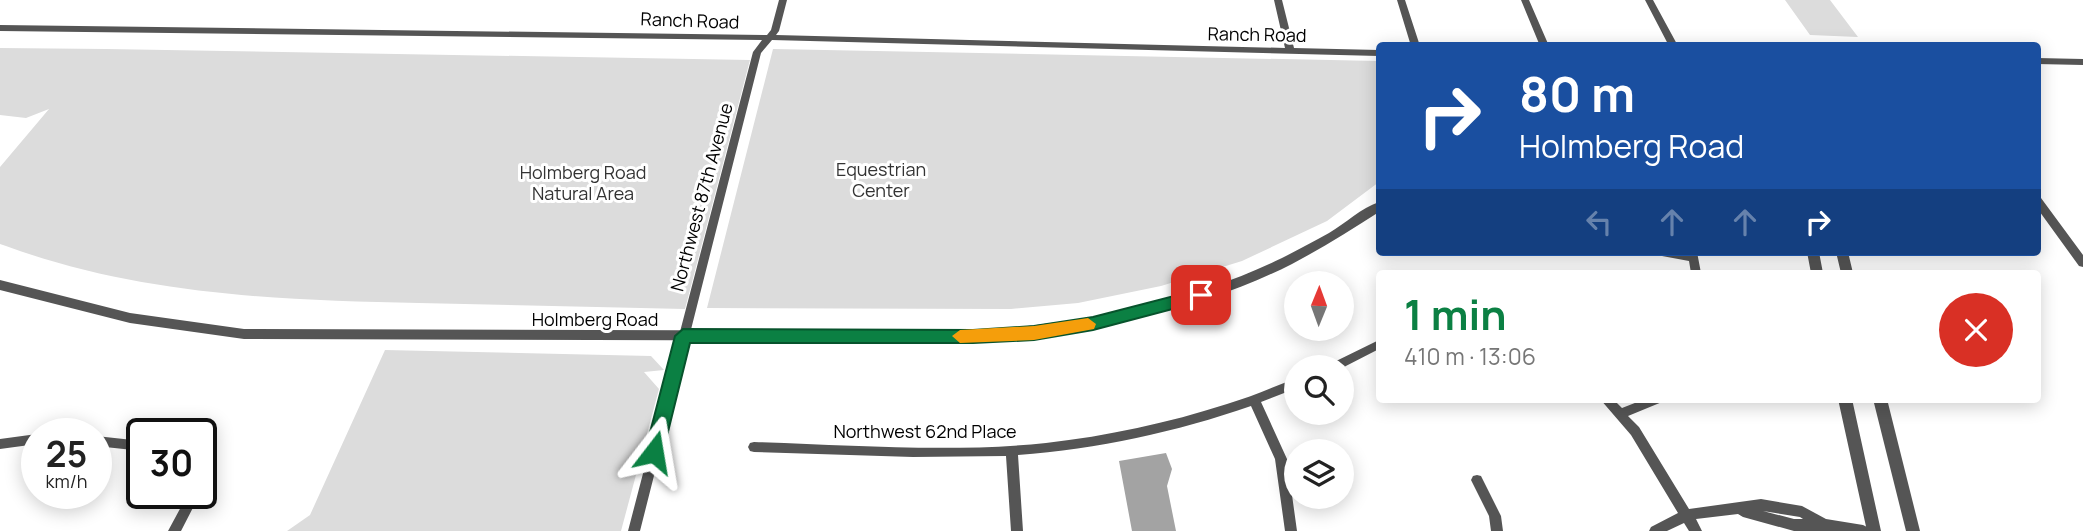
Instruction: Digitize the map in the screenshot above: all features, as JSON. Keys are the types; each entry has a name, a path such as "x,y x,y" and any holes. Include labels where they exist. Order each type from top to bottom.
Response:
{"street":[{"name":"Northwest 87th Avenue","path":"634,531 757,52 775,31 783,0"},
{"path":"1278,0 1290,51"},
{"path":"1401,0 1415,42"},
{"path":"1525,0 1543,42"},
{"path":"1650,0 1672,42"},
{"name":"Ranch Road","path":"0,28 768,38 1376,53"},
{"path":"2041,61 2083,62"},
{"path":"2041,206 2083,263"},
{"name":"Holmberg Road","path":"0,285 130,318 244,334 973,336 1034,333 1093,324 1223,289 1320,244 1376,208"},
{"path":"1354,357 1376,346"},
{"name":"Northwest 62nd Place","path":"754,447 941,453 1012,451 1083,443 1193,419 1255,401 1284,389"},
{"path":"1255,401 1281,460 1291,531"},
{"path":"1610,403 1620,414 1696,531"},
{"path":"1620,414 1648,403"},
{"path":"1846,403 1874,531"},
{"path":"1881,403 1913,531"},
{"path":"0,444 21,441"},
{"path":"1012,451 1017,531"},
{"path":"1476,480 1495,516 1497,531"},
{"path":"1655,531 1687,515 1740,510 1761,505 1802,512 1824,524"},
{"path":"174,531 186,509"},
{"path":"1740,510 1794,525 1824,524 1863,531"},
{"path":"1766,517 1769,531"}],"green space":[{"path":"1785,0 1830,0 1858,37 1810,35"},
{"name":"Holmberg Road Natural Area","path":"0,48 750,60 685,309 262,297 158,285 107,275 0,244 0,167 49,109 26,118 0,115"},
{"name":"Equestrian Center","path":"773,49 1376,61 1376,184 1327,221 1242,261 1161,286 1078,303 1011,309 707,308"},
{"path":"385,350 651,356 664,370 644,372 659,389 621,531 287,531 310,515"}],"shaded area":[{"path":"1166,453 1172,469 1167,486 1176,531 1132,531 1119,461"}],"slow traffic":[{"path":"960,336 1034,333 1088,324"}],"route":[{"path":"654,452 683,336 973,336 1034,333 1093,324 1157,309 1201,295"}]}
